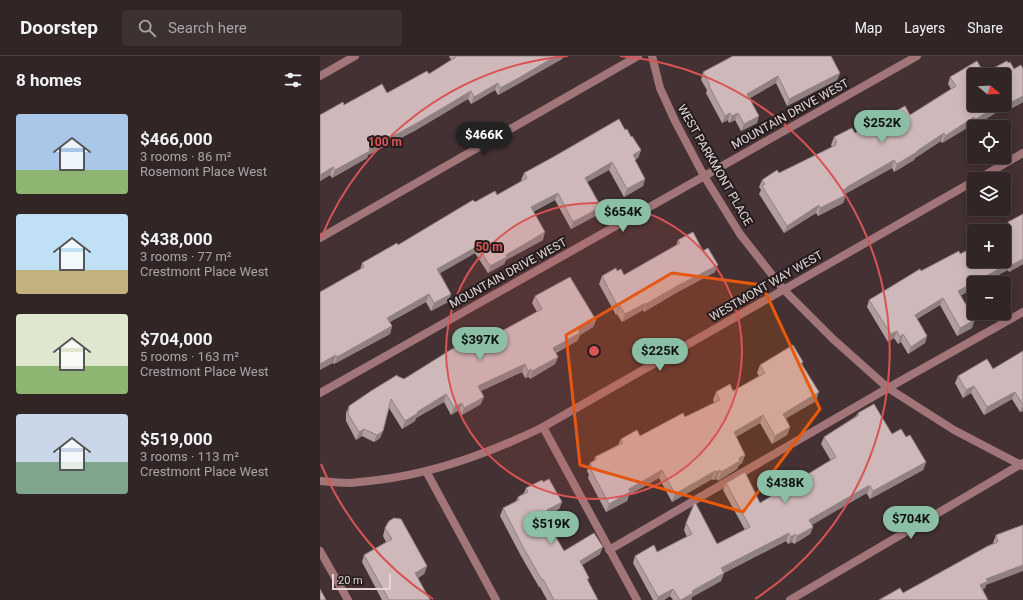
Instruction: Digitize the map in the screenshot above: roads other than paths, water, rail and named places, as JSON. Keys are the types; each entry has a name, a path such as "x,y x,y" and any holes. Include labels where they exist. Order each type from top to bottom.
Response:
{"street":[{"path":"320,76 355,56"},
{"path":"320,238 638,56"},
{"name":"WEST PARKMONT PLACE","path":"652,56 660,88 675,121 704,176 740,234 784,290 833,339 888,388 954,430 1022,464"},
{"name":"MOUNTAIN DRIVE WEST","path":"320,393 917,56"},
{"path":"990,172 1023,153"},
{"name":"WESTMONT WAY WEST","path":"320,481 351,483 391,478 426,471 482,455 508,444 543,427 967,185"},
{"path":"609,550 888,388 1023,312"},
{"path":"543,427 637,600"},
{"path":"790,600 1022,464"},
{"path":"426,471 496,600"},
{"path":"320,551 348,600"}]}
